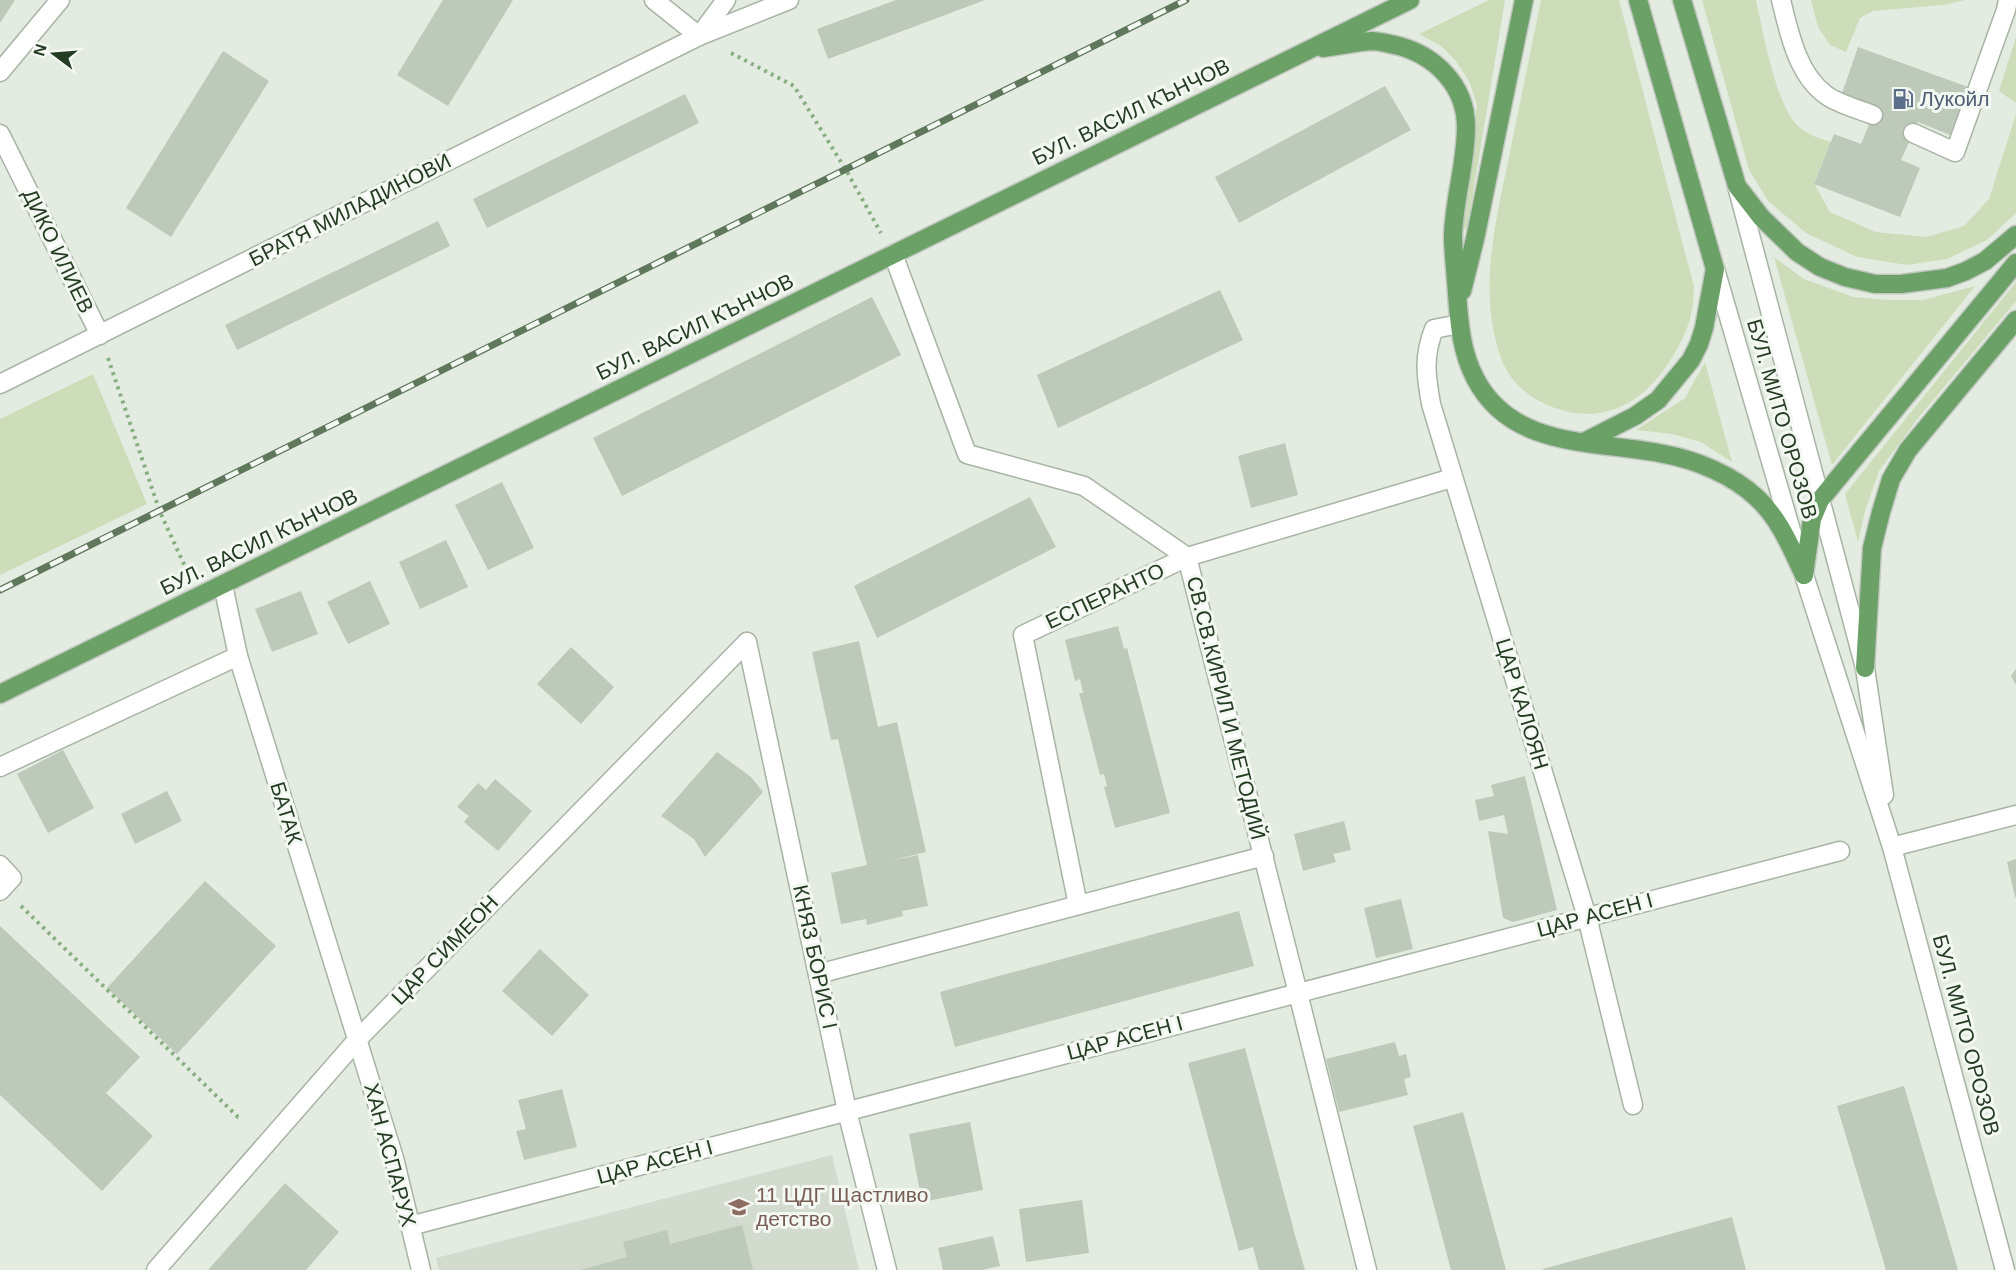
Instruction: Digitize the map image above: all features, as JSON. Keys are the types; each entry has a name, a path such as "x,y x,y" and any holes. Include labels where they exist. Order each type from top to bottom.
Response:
{"main road":[{"name":"БУЛ. ВАСИЛ КЪНЧОВ","path":"0,694 1410,0"},
{"path":"1459,315 1524,0"},
{"name":"БУЛ. МИТО ОРОЗОВ","path":"1638,0 1715,269"},
{"name":"БУЛ. МИТО ОРОЗОВ","path":"1682,0 1737,186"},
{"path":"1306,51 1375,41 1399,46 1423,55 1444,70 1455,88 1463,106 1466,126 1453,237 1459,315 1463,349 1474,377 1490,401 1512,421 1540,434 1664,454 1718,472 1757,497 1777,519 1804,575"},
{"path":"1737,186 1778,235 1797,252 1820,267 1845,277 1875,284 1901,284 1947,278 1985,261 2016,235"},
{"path":"1804,575 1812,519 1820,500 2016,262"},
{"path":"1584,442 1635,416 1658,400 1691,360 1704,328 1715,269"},
{"path":"1865,668 1872,548 1892,479 1908,450 2016,320"}],"street":[{"path":"0,72 60,0"},
{"path":"654,0 699,36"},
{"name":"БРАТЯ МИЛАДИНОВИ","path":"699,36 726,0"},
{"name":"БРАТЯ МИЛАДИНОВИ","path":"0,384 699,36 789,0"},
{"path":"1781,0 1805,74 1826,96 1873,115"},
{"path":"1913,134 1955,152 2006,10 2007,0"},
{"name":"ДИКО ИЛИЕВ","path":"0,134 100,335"},
{"name":"БУЛ. МИТО ОРОЗОВ","path":"1737,186 1865,668 1892,847"},
{"name":"СВ.СВ.КИРИЛ И МЕТОДИЙ","path":"893,254 967,454 1084,486 1187,557 1367,1270"},
{"name":"БУЛ. МИТО ОРОЗОВ","path":"1715,269 1804,575 1892,847 2005,1270"},
{"name":"ЦАР КАЛОЯН","path":"1459,315 1434,329 1428,345 1425,369 1431,404 1587,917 1633,1105"},
{"name":"ЕСПЕРАНТО","path":"1078,905 1023,635 1187,557 1452,478"},
{"name":"БАТАК","path":"223,585 238,657 357,1040"},
{"name":"КНЯЗ БОРИС I","path":"747,642 847,1111 887,1270"},
{"name":"ЦАР СИМЕОН","path":"156,1270 357,1040 747,642"},
{"path":"0,767 238,657"},
{"path":"1892,847 2016,815"},
{"name":"ЦАР АСЕН I","path":"410,1226 1839,851"},
{"path":"818,974 1264,856"},
{"path":"0,865 12,878 1,890"},
{"name":"ХАН АСПАРУХ","path":"357,1040 394,1158 421,1270"}],"path":[{"path":"699,36 794,86 893,254"},
{"path":"100,335 160,512 198,597"},
{"path":"1,890 238,1117 242,1118"}],"shaded area":[{"name":"11 ЦДГ Щастливо детство","path":"832,1155 859,1270 439,1270 436,1258"}],"green space":[{"path":"1489,0 1505,0 1467,230 1461,228 1477,106 1470,83 1456,61 1441,46 1419,34"},
{"path":"1541,0 1619,0 1694,287 1693,306 1684,336 1653,383 1625,405 1591,414 1572,413 1552,407 1537,400 1517,384 1503,363 1490,310 1491,255 1495,228"},
{"path":"1702,0 1756,0 1771,67 1790,116 1806,132 1831,142 1814,183 1830,212 1876,232 1926,237 1964,226 1989,199 2016,114 2016,213 1987,240 1947,259 1907,265 1857,257 1806,233 1768,201 1749,170"},
{"path":"1811,0 1965,0 1943,5 1873,11 1860,18 1846,52 1830,45 1818,27"},
{"path":"2016,37 2016,103 1999,91"},
{"path":"1774,257 1804,279 1853,297 1923,300 1975,286 1832,465"},
{"path":"2016,282 2016,301 1919,417 1879,471 1865,511 1858,542 1845,494"},
{"path":"1705,362 1732,462 1701,442 1672,434 1636,430 1685,398"},
{"path":"93,374 147,504 0,575 0,419"}],"building":[{"path":"0,0 15,0 0,23"},
{"path":"443,0 513,0 448,106 397,75"},
{"path":"896,0 985,0 828,59 817,29"},
{"path":"1858,47 1968,87 1950,135 1918,122 1901,160 1920,168 1900,217 1814,184 1834,134 1861,144 1876,108 1841,96"},
{"path":"223,51 269,81 171,237 126,208"},
{"path":"1385,86 1411,130 1239,223 1215,177"},
{"path":"685,94 699,123 487,228 473,199"},
{"path":"438,221 450,246 237,350 225,325"},
{"path":"1220,290 1243,340 1058,428 1037,375"},
{"path":"872,297 901,355 622,496 593,438"},
{"path":"1285,443 1298,495 1251,508 1238,456"},
{"path":"502,482 534,548 488,570 455,505"},
{"path":"1030,497 1056,547 877,638 854,586"},
{"path":"446,540 468,587 420,609 399,562"},
{"path":"370,581 390,624 348,644 327,602"},
{"path":"301,591 318,634 272,652 255,609"},
{"path":"1118,626 1124,649 1127,648 1170,813 1115,828 1104,787 1107,786 1104,774 1100,775 1079,693 1083,693 1080,679 1075,681 1065,640"},
{"path":"859,641 878,727 897,722 926,852 889,861 918,855 928,906 902,911 903,916 867,925 866,919 841,924 831,873 867,865 838,739 831,740 812,652"},
{"path":"571,647 614,687 581,724 537,684"},
{"path":"2016,669 2016,685 2011,676"},
{"path":"63,750 94,808 48,833 17,774"},
{"path":"717,752 751,777 763,792 705,857 694,839 661,816"},
{"path":"1525,776 1557,910 1513,922 1503,918 1488,831 1508,834 1504,815 1479,821 1475,800 1494,796 1491,785"},
{"path":"495,779 532,811 498,851 464,822 469,816 457,807 478,783 486,790"},
{"path":"167,791 182,821 135,844 121,814"},
{"path":"1344,821 1351,850 1333,854 1336,862 1303,871 1294,834"},
{"path":"2016,859 2016,897 2015,897 2007,862"},
{"path":"205,881 276,946 177,1054 107,988"},
{"path":"1401,899 1413,949 1376,958 1364,908"},
{"path":"1239,911 1254,966 955,1047 940,992"},
{"path":"0,926 140,1057 106,1093 153,1136 102,1191 0,1095"},
{"path":"540,949 589,995 552,1036 502,991"},
{"path":"1395,1042 1399,1056 1406,1054 1411,1077 1404,1079 1408,1095 1339,1112 1326,1059"},
{"path":"1245,1048 1305,1270 1259,1270 1253,1247 1239,1251 1188,1063"},
{"path":"1904,1086 1958,1270 1886,1270 1837,1106"},
{"path":"562,1089 577,1147 524,1160 516,1131 526,1129 518,1100"},
{"path":"1463,1112 1506,1270 1451,1270 1413,1126"},
{"path":"970,1122 983,1190 922,1202 909,1134"},
{"path":"285,1183 339,1232 306,1270 208,1270"},
{"path":"1082,1200 1089,1253 1026,1262 1019,1209"},
{"path":"1732,1217 1746,1270 1543,1270 1543,1269"},
{"path":"742,1225 753,1270 580,1270 627,1257 623,1242 667,1230 670,1244"},
{"path":"993,1236 1000,1266 982,1270 943,1270 938,1248"}],"tunnel":[{"path":"1873,115 1913,133"}],"railway":[{"path":"0,590 1186,0"}],"place":[{"name":"Лукойл","path":"1903,99"},
{"name":"11 ЦДГ Щастливо детство","path":"739,1207"}]}
